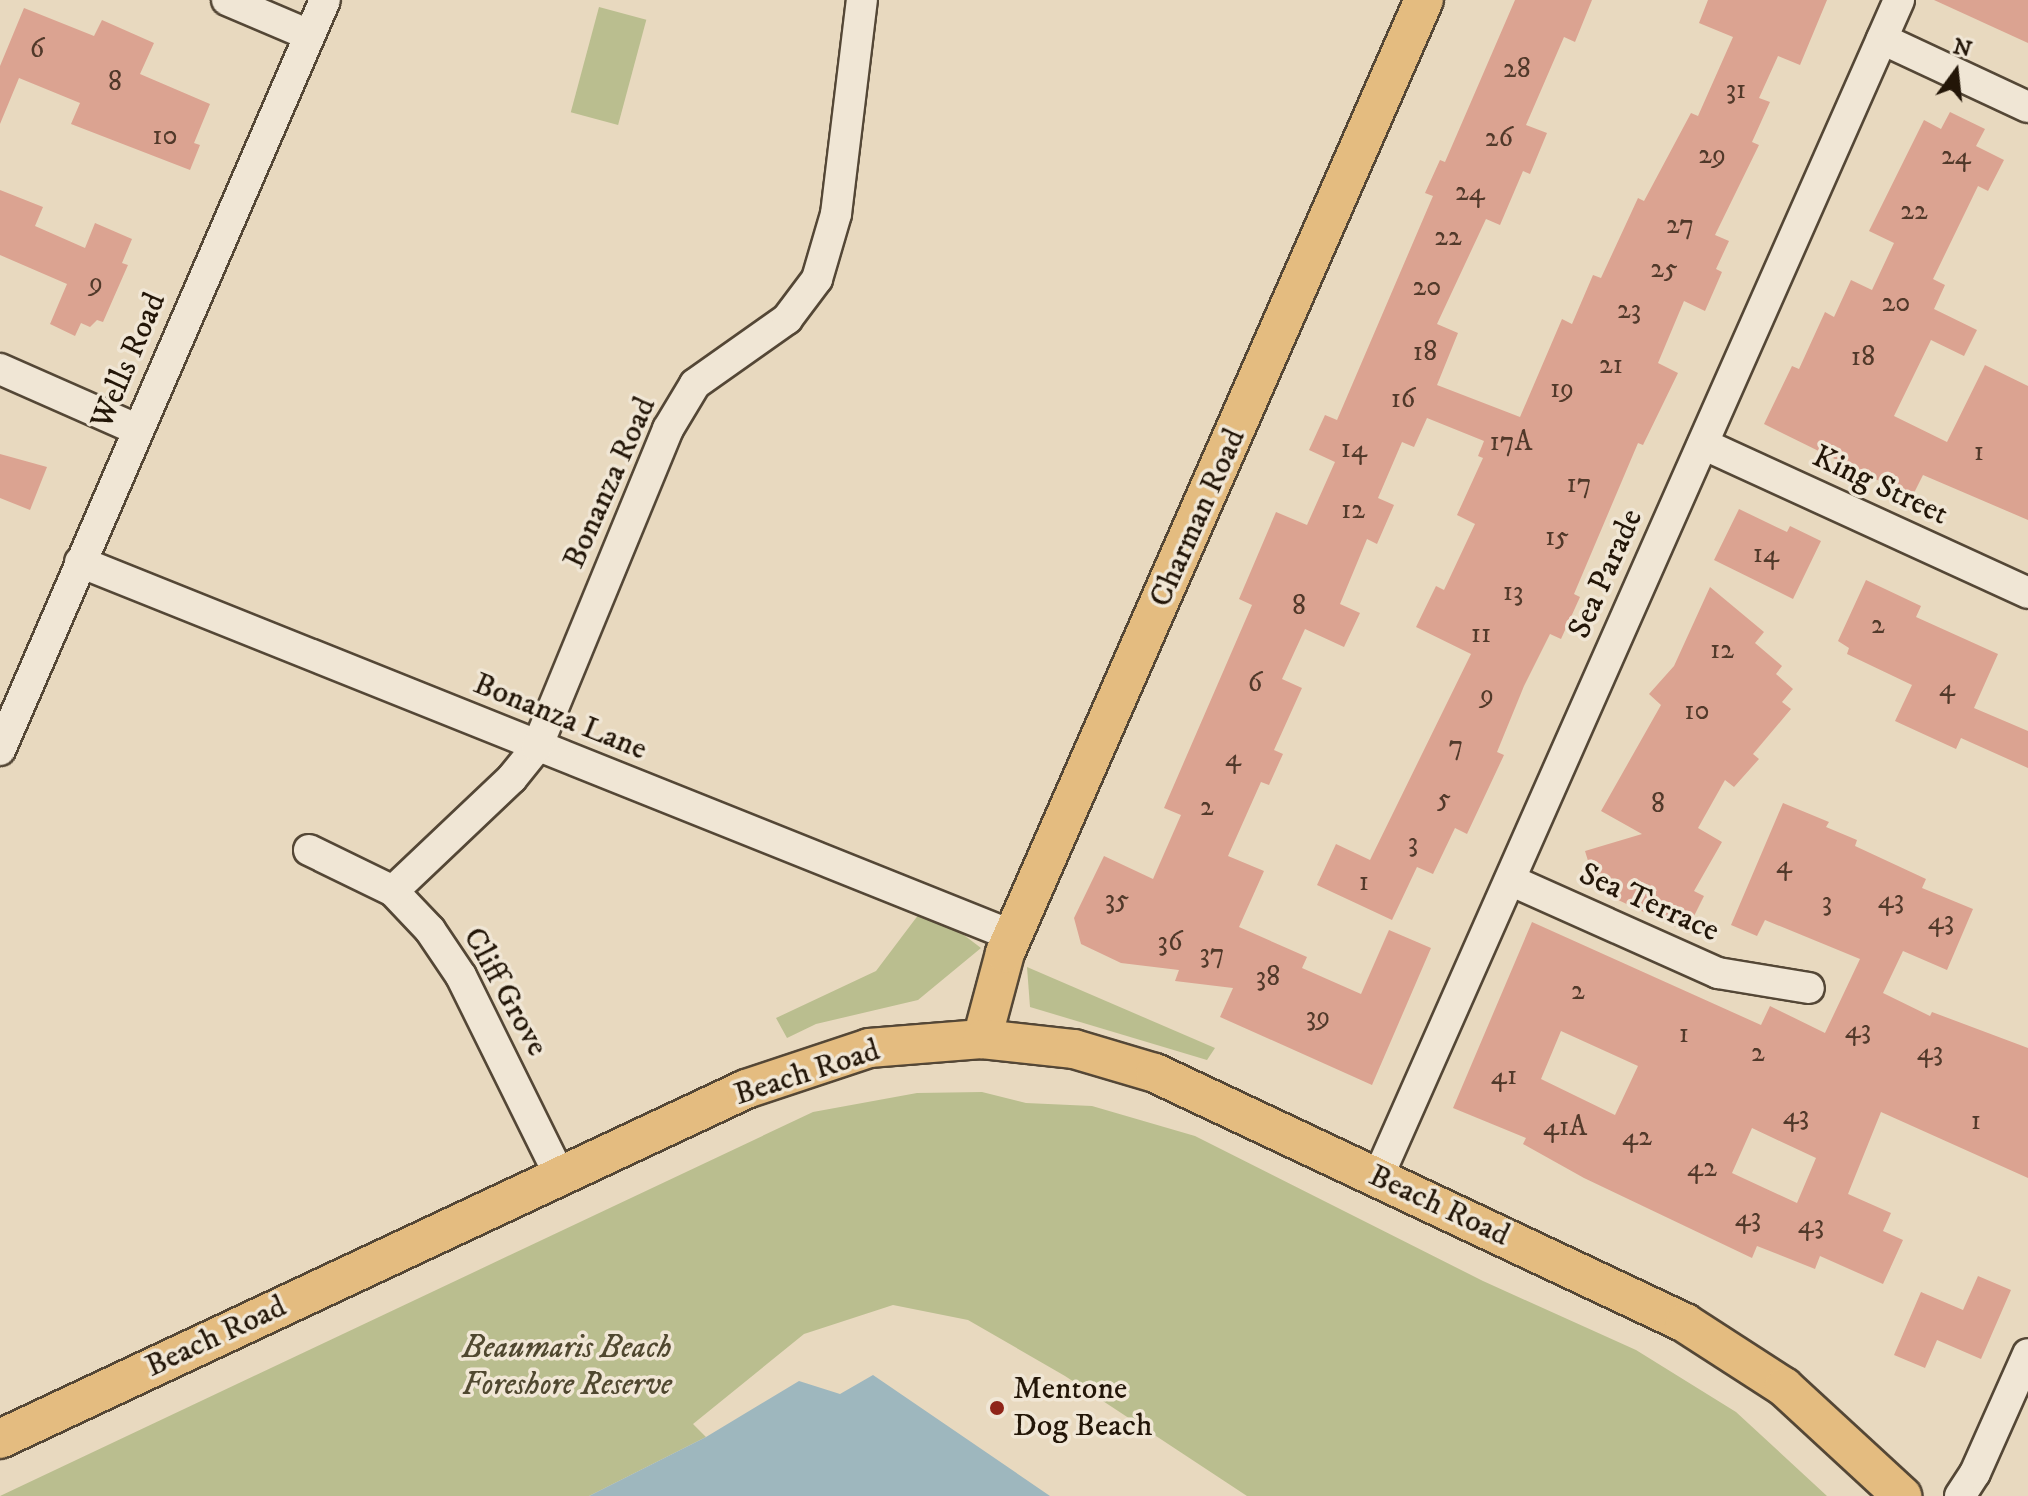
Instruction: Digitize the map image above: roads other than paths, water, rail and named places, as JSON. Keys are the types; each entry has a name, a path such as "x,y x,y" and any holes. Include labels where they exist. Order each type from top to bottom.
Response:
{"main road":[{"name":"Charman Road","path":"982,1039 993,983 1424,0"},
{"name":"Beach Road","path":"0,1439 746,1089 832,1058 918,1041 982,1039 1074,1049 1155,1073 1661,1311 1741,1356 1840,1435 1902,1496"}],"street":[{"path":"227,0 309,35"},
{"name":"Wells Road","path":"0,750 325,0"},
{"name":"Bonanza Road","path":"393,891 512,778 537,747 668,429 695,384 787,319 817,279 836,214 862,0"},
{"name":"Sea Parade","path":"1378,1177 1899,0"},
{"path":"1882,39 2028,107"},
{"path":"0,369 138,430"},
{"name":"King Street","path":"1703,444 2028,593"},
{"name":"Bonanza Lane","path":"80,562 1013,936"},
{"name":"Cliff Grove","path":"309,850 393,891 430,930 461,976 561,1178"},
{"name":"Sea Terrace","path":"1510,880 1718,973 1809,988"},
{"path":"1960,1496 1975,1473 2028,1354"}],"water":[{"path":"873,1375 1050,1496 589,1496 706,1437 799,1381 840,1394"}],"place":[{"name":"Mentone Dog Beach","path":"997,1408"}],"park label":[{"name":"Beaumaris Beach Foreshore Reserve","path":"567,1368"}]}
